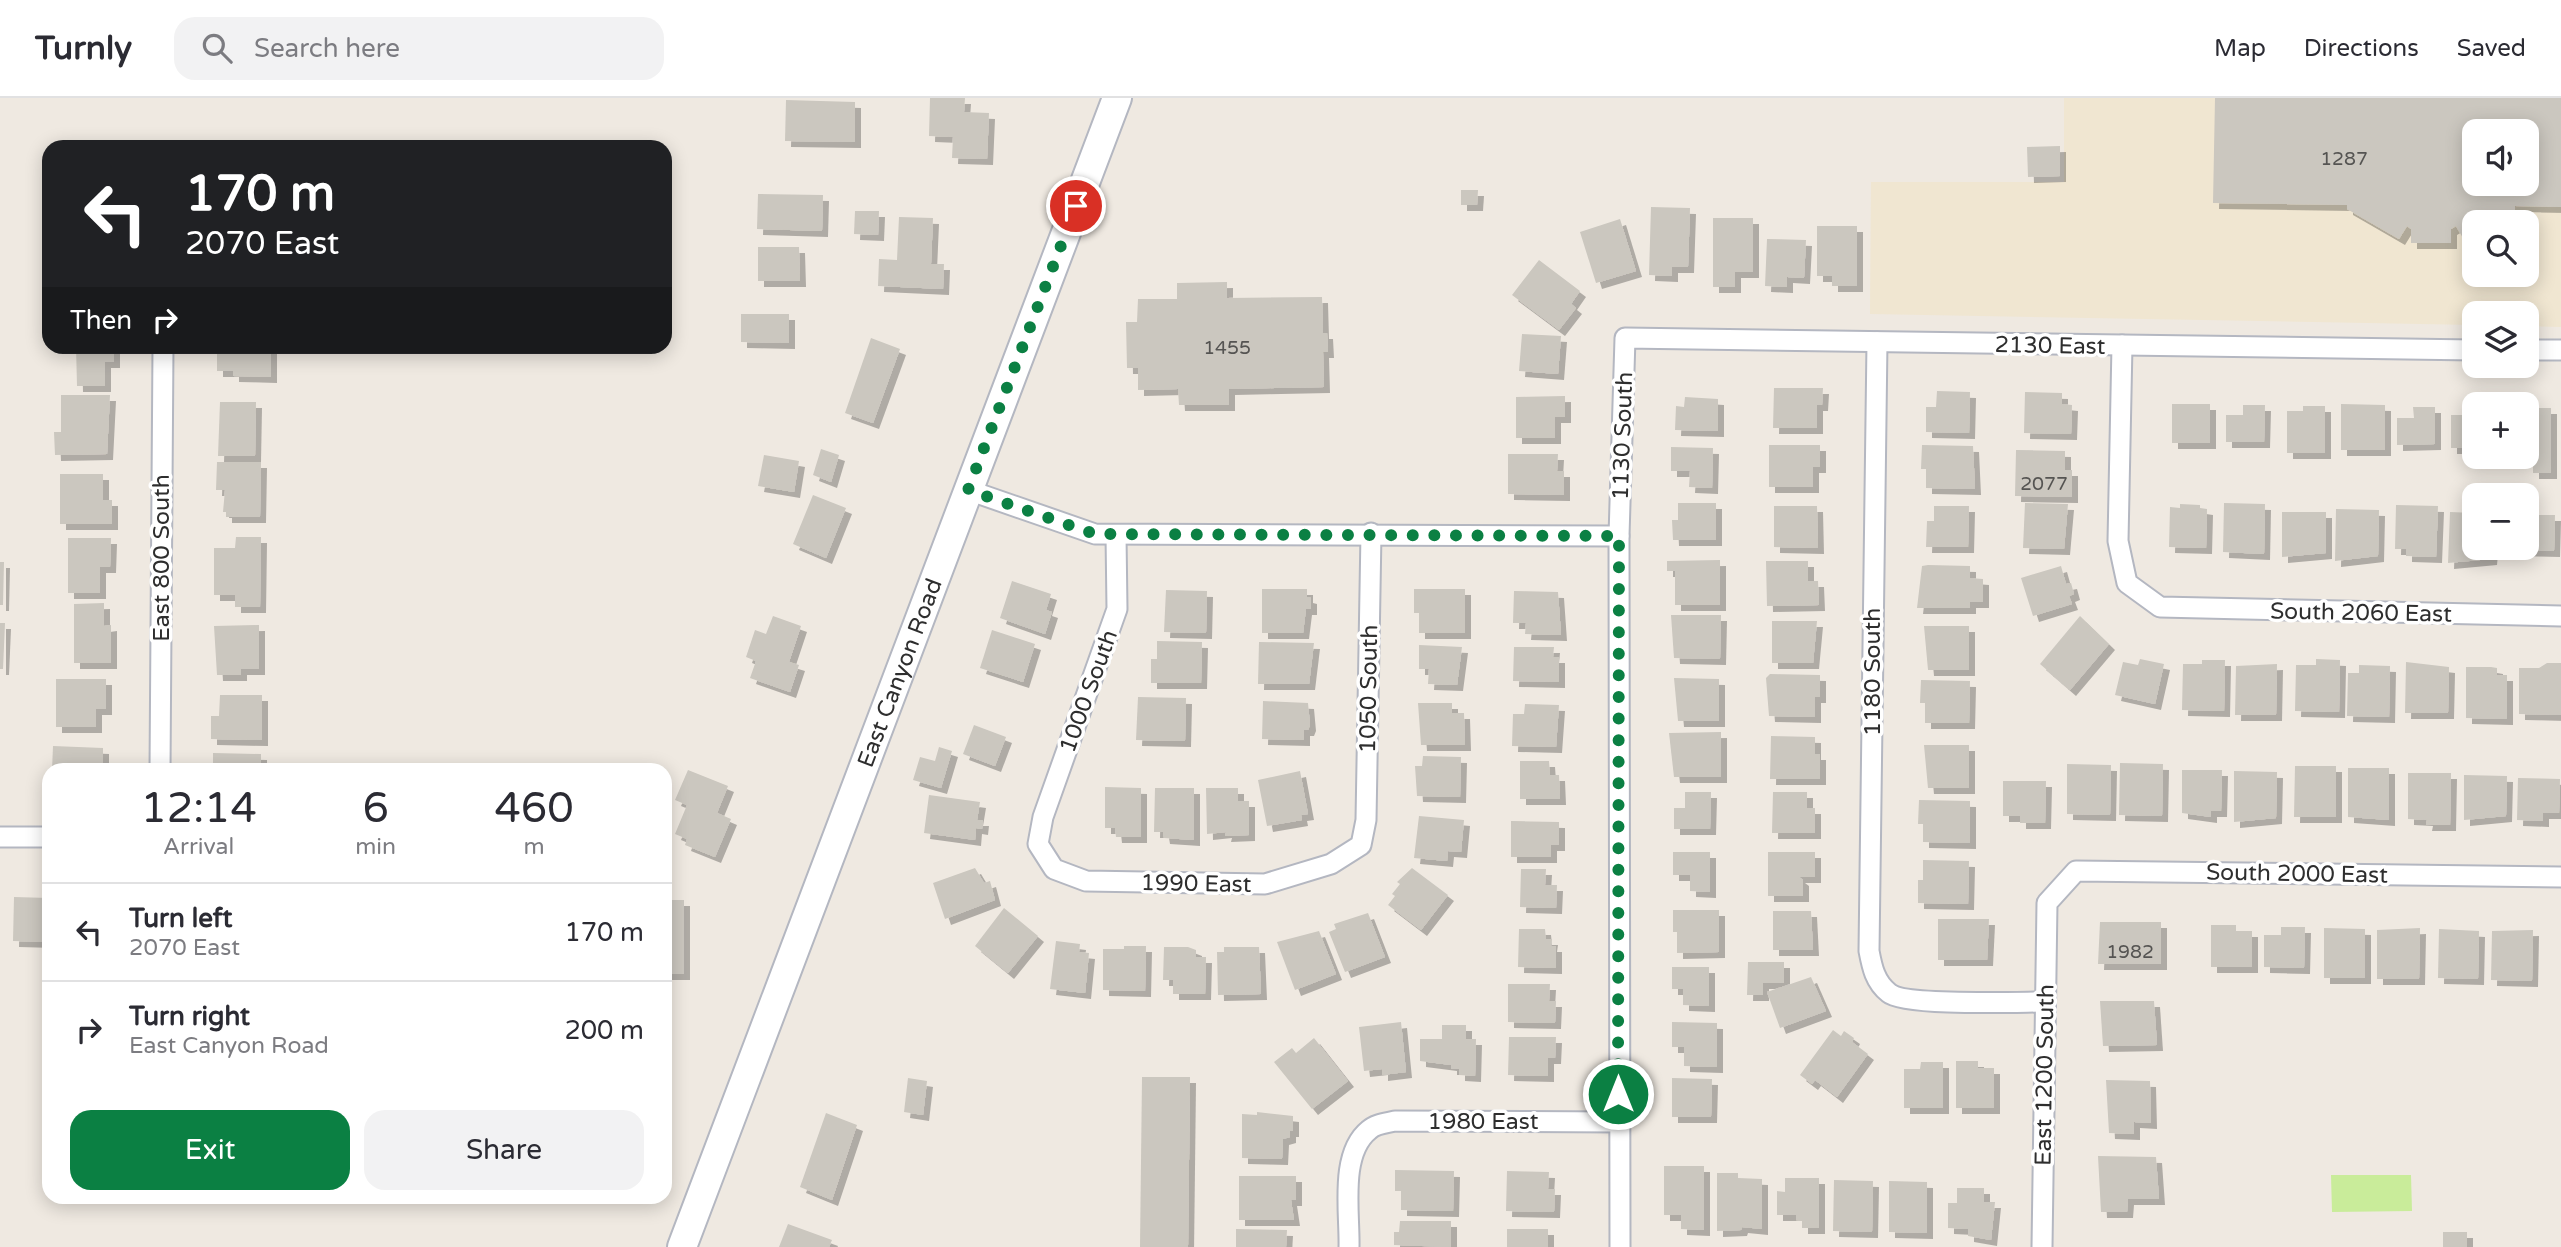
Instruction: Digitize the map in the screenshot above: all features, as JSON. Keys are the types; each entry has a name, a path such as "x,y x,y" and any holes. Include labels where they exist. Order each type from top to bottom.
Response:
{"main road":[{"name":"East Canyon Road","path":"682,1247 1117,98"}],"street":[{"name":"2130 East","path":"1625,338 2462,350"},
{"name":"1130 South","path":"1620,1247 1619,536 1625,338"},
{"name":"1180 South","path":"1877,342 1869,951 1873,975 1890,995 1914,1000 2044,1003"},
{"name":"South 2060 East","path":"2122,345 2118,541 2127,583 2160,607 2561,616"},
{"path":"2539,350 2561,350"},
{"name":"East 800 South","path":"160,763 163,354"},
{"path":"968,490 1095,534 1619,536"},
{"name":"1050 South","path":"1361,845 1366,820 1371,533"},
{"name":"1000 South","path":"1038,844 1043,817 1117,609 1116,535"},
{"path":"0,837 42,837"},
{"name":"1990 East","path":"1038,844 1054,869 1086,881 1265,884 1331,864 1361,845"},
{"name":"South 2000 East","path":"2047,902 2076,871 2561,877"},
{"name":"East 1200 South","path":"2042,1247 2047,902"},
{"name":"1980 East","path":"1349,1247 1350,1169 1356,1144 1370,1128 1395,1121 1618,1122"}],"shaded area":[{"path":"2064,98 2561,98 2561,327 2539,326 2539,301 2462,301 2462,325 1870,314 1871,182 2064,182"}],"green space":[{"path":"2331,1175 2411,1175 2412,1211 2332,1212"}],"building":[{"path":"930,98 965,98 964,112 989,113 987,159 952,158 953,137 929,136"},
{"path":"2215,98 2561,98 2561,207 2515,206 2515,210 2462,210 2462,236 2456,226 2451,229 2451,243 2411,243 2411,229 2407,226 2399,239 2347,209 2347,205 2213,203"},
{"path":"786,100 855,102 855,142 785,141"},
{"path":"2060,146 2060,176 2028,177 2027,147"},
{"path":"1461,190 1478,190 1477,205 1461,205"},
{"path":"758,194 823,195 822,231 757,229"},
{"path":"1651,207 1690,208 1688,267 1672,267 1672,276 1649,275"},
{"path":"855,211 879,211 878,235 854,234"},
{"path":"899,217 933,218 931,264 944,264 943,289 878,286 879,259 897,260"},
{"path":"1713,218 1753,218 1753,272 1735,272 1735,287 1713,287"},
{"path":"1620,219 1636,271 1596,283 1580,232"},
{"path":"1817,226 1857,226 1857,286 1832,286 1832,276 1817,276"},
{"path":"1767,239 1806,240 1804,278 1787,277 1787,287 1765,286"},
{"path":"758,247 799,247 800,281 758,281"},
{"path":"1539,260 1580,291 1571,304 1576,308 1559,330 1512,295"},
{"path":"1227,282 1227,298 1322,297 1323,333 1327,333 1328,352 1323,352 1324,387 1229,389 1229,405 1179,405 1178,389 1138,390 1138,368 1127,368 1126,322 1137,322 1138,299 1177,299 1177,283"},
{"path":"741,314 789,314 789,343 741,342"},
{"path":"1522,334 1561,336 1558,374 1519,371"},
{"path":"871,338 900,349 873,423 845,413"},
{"path":"76,354 114,354 114,362 105,362 105,386 77,386"},
{"path":"217,354 271,354 271,377 233,376 233,371 217,371"},
{"path":"1774,388 1823,388 1822,405 1817,405 1817,428 1773,428"},
{"path":"1937,391 1970,392 1969,433 1926,432 1926,407 1936,407"},
{"path":"2025,392 2062,393 2062,404 2072,405 2071,434 2024,433"},
{"path":"61,395 110,395 107,454 55,455 54,432 61,432"},
{"path":"1565,396 1565,417 1555,417 1555,438 1516,438 1516,397"},
{"path":"1685,397 1718,399 1718,431 1675,430 1676,406 1684,407"},
{"path":"220,402 256,402 255,456 218,456"},
{"path":"2172,404 2210,404 2210,443 2172,443"},
{"path":"2341,404 2385,405 2385,450 2341,450"},
{"path":"2243,405 2265,405 2264,442 2226,442 2226,415 2243,415"},
{"path":"2303,406 2325,406 2325,453 2287,453 2287,411 2303,411"},
{"path":"2413,407 2435,407 2435,444 2397,445 2397,418 2414,418"},
{"path":"2539,408 2551,408 2551,473 2533,473 2533,469 2539,469"},
{"path":"2451,415 2462,415 2462,448 2451,448"},
{"path":"1769,445 1820,445 1820,467 1813,467 1813,487 1769,487"},
{"path":"1922,445 1973,446 1975,489 1926,488 1926,469 1921,469"},
{"path":"1671,447 1713,448 1712,488 1689,487 1690,471 1671,471"},
{"path":"821,449 839,455 831,482 813,475"},
{"path":"2016,450 2065,451 2065,470 2072,470 2072,497 2015,496"},
{"path":"1508,454 1558,454 1557,471 1564,471 1564,495 1508,494"},
{"path":"764,455 799,461 794,492 758,486"},
{"path":"217,462 261,462 260,517 226,517 226,512 223,512 225,490 216,490"},
{"path":"60,474 103,474 103,500 112,500 112,524 60,524"},
{"path":"813,495 846,508 826,558 793,544"},
{"path":"1678,503 1716,503 1716,540 1673,540 1672,520 1678,520"},
{"path":"2025,503 2068,504 2064,549 2023,548"},
{"path":"2224,503 2265,504 2264,554 2223,552"},
{"path":"2180,504 2200,505 2200,508 2207,509 2206,548 2169,547 2170,507 2180,508"},
{"path":"2396,505 2438,506 2436,557 2406,556 2406,549 2395,549"},
{"path":"1774,506 1817,506 1818,548 1774,547"},
{"path":"1934,506 1969,506 1968,547 1926,547 1927,521 1934,521"},
{"path":"2336,509 2379,510 2378,556 2335,561"},
{"path":"2282,512 2326,512 2326,553 2282,557"},
{"path":"2450,512 2462,512 2462,560 2480,560 2448,563"},
{"path":"2539,515 2555,515 2554,551 2539,551"},
{"path":"236,537 261,537 260,607 235,607 235,595 214,595 214,548 235,548"},
{"path":"68,538 111,538 110,567 100,567 100,593 68,593"},
{"path":"1720,560 1720,605 1675,605 1675,571 1667,571 1667,561"},
{"path":"1766,561 1808,561 1808,581 1818,581 1819,605 1767,606"},
{"path":"0,562 4,562 3,605 0,605"},
{"path":"1922,566 1970,566 1970,578 1983,579 1983,602 1970,602 1970,608 1917,608"},
{"path":"2061,566 2066,584 2071,583 2074,594 2069,596 2072,604 2033,616 2021,578"},
{"path":"1012,581 1051,594 1046,610 1052,612 1045,634 1000,618"},
{"path":"1262,589 1307,589 1307,597 1311,598 1311,609 1306,609 1303,633 1262,633"},
{"path":"1414,589 1465,589 1465,633 1419,633 1419,613 1414,613"},
{"path":"1166,590 1207,591 1206,633 1164,632"},
{"path":"1514,591 1558,592 1561,635 1525,634 1526,623 1513,623"},
{"path":"104,603 104,626 111,625 111,663 74,663 74,604"},
{"path":"1671,615 1721,615 1720,659 1674,658"},
{"path":"773,616 801,626 789,662 799,665 790,692 750,678 756,661 746,657 755,630 766,634"},
{"path":"2080,616 2109,644 2070,690 2040,664"},
{"path":"1772,621 1817,621 1813,663 1772,663"},
{"path":"0,623 5,623 3,669 0,669"},
{"path":"259,625 259,669 241,669 241,675 217,675 214,626"},
{"path":"1924,626 1969,626 1969,670 1928,670"},
{"path":"992,630 1035,644 1023,682 980,668"},
{"path":"1157,641 1202,642 1201,683 1151,683 1151,659 1157,659"},
{"path":"1259,642 1314,643 1309,684 1258,684"},
{"path":"1419,645 1462,647 1457,685 1428,684 1429,669 1419,669"},
{"path":"1514,647 1554,647 1553,657 1559,657 1559,682 1513,681"},
{"path":"2140,659 2164,664 2155,704 2115,695 2123,662 2138,665"},
{"path":"2316,659 2340,660 2339,712 2295,711 2296,665 2316,665"},
{"path":"2202,660 2225,660 2224,711 2182,710 2183,664 2202,664"},
{"path":"2406,662 2449,667 2448,713 2405,713"},
{"path":"2547,663 2561,663 2561,715 2519,714 2519,668 2539,668"},
{"path":"2277,664 2276,715 2235,715 2236,666"},
{"path":"2359,665 2390,666 2389,717 2347,716 2348,673 2359,673"},
{"path":"2466,667 2497,668 2497,675 2507,675 2507,719 2466,718"},
{"path":"1770,674 1820,675 1820,697 1815,697 1815,717 1769,716 1766,678"},
{"path":"1674,678 1719,679 1719,721 1678,721"},
{"path":"56,679 106,679 106,709 96,709 96,727 56,727"},
{"path":"1921,680 1970,681 1969,723 1925,723 1925,703 1920,703"},
{"path":"220,695 262,695 262,740 211,739 211,716 219,716"},
{"path":"1138,697 1186,698 1185,741 1136,740"},
{"path":"1263,701 1308,703 1310,725 1308,730 1304,730 1304,740 1262,739"},
{"path":"1418,703 1452,703 1452,713 1464,713 1465,745 1421,745"},
{"path":"1525,704 1559,705 1556,747 1512,746 1513,714 1524,714"},
{"path":"974,725 1006,737 995,766 963,754"},
{"path":"1721,732 1721,777 1674,777 1669,733"},
{"path":"1771,736 1815,737 1815,754 1820,754 1820,779 1770,779"},
{"path":"1924,745 1969,745 1969,788 1928,788"},
{"path":"53,746 103,748 103,763 52,763"},
{"path":"939,747 952,751 941,788 913,780 920,757 935,761"},
{"path":"213,753 261,754 261,763 213,763"},
{"path":"1423,756 1461,757 1460,797 1417,796 1415,766 1422,766"},
{"path":"1520,761 1549,761 1550,775 1559,775 1560,799 1520,799"},
{"path":"2120,763 2163,764 2162,816 2119,815"},
{"path":"2067,764 2111,765 2110,815 2067,814"},
{"path":"2295,766 2336,766 2336,817 2294,817"},
{"path":"2348,768 2389,768 2389,820 2348,817"},
{"path":"688,770 728,786 717,813 731,819 715,857 685,845 687,839 675,834 687,805 675,800"},
{"path":"2182,770 2222,770 2221,811 2211,811 2211,817 2182,813"},
{"path":"1300,771 1308,814 1301,815 1302,820 1267,826 1258,780"},
{"path":"2234,771 2277,772 2276,818 2234,822"},
{"path":"2408,773 2451,773 2450,825 2426,825 2427,820 2408,819"},
{"path":"2464,775 2507,776 2506,816 2464,820"},
{"path":"2518,778 2560,779 2559,813 2543,813 2543,821 2517,820"},
{"path":"2003,781 2046,781 2045,823 2020,823 2020,816 2003,816"},
{"path":"1105,787 1141,788 1141,837 1116,837 1115,828 1105,828"},
{"path":"1155,788 1194,788 1194,840 1164,838 1163,832 1154,832"},
{"path":"1206,788 1238,788 1238,801 1249,801 1249,835 1225,836 1226,832 1207,834"},
{"path":"1685,792 1711,792 1710,829 1674,829 1674,808 1685,808"},
{"path":"1773,792 1807,792 1807,808 1815,808 1815,833 1772,833"},
{"path":"929,795 980,802 977,820 983,820 982,829 976,828 975,840 924,833"},
{"path":"1919,800 1970,801 1970,843 1923,842 1923,824 1918,824"},
{"path":"1419,816 1464,820 1461,852 1448,851 1447,861 1414,858"},
{"path":"1511,821 1559,822 1559,845 1551,845 1551,857 1511,857"},
{"path":"1673,852 1710,852 1710,892 1690,891 1690,875 1673,875"},
{"path":"1768,852 1815,852 1815,877 1799,877 1803,880 1803,896 1768,896"},
{"path":"1923,860 1969,861 1968,904 1918,903 1918,880 1923,880"},
{"path":"975,868 984,883 990,881 995,900 945,919 933,883"},
{"path":"1412,868 1448,895 1421,930 1388,905 1400,884 1397,882"},
{"path":"1521,869 1546,869 1545,885 1557,885 1556,908 1520,907"},
{"path":"14,897 42,898 42,942 13,941"},
{"path":"672,900 684,900 684,974 672,974"},
{"path":"1004,908 1038,936 1008,973 975,946"},
{"path":"1673,910 1719,910 1719,952 1677,953"},
{"path":"1773,911 1811,911 1813,950 1773,950"},
{"path":"1368,913 1385,957 1345,972 1329,932 1336,929 1334,924"},
{"path":"1938,919 1989,919 1987,960 1938,960"},
{"path":"2100,922 2161,922 2161,964 2098,964"},
{"path":"2211,925 2236,925 2236,931 2252,931 2252,967 2211,967"},
{"path":"2281,927 2305,927 2304,968 2264,967 2264,935 2281,935"},
{"path":"2324,928 2365,929 2365,978 2324,978"},
{"path":"2420,928 2419,979 2377,979 2377,930"},
{"path":"1519,929 1545,929 1546,939 1552,939 1551,946 1556,946 1556,968 1518,967"},
{"path":"2439,929 2479,931 2478,979 2438,978"},
{"path":"2533,930 2532,981 2491,980 2492,931"},
{"path":"1319,931 1336,974 1295,990 1277,942"},
{"path":"1056,941 1080,944 1079,952 1089,953 1085,993 1050,989"},
{"path":"1124,946 1146,946 1145,991 1103,990 1103,949 1124,949"},
{"path":"1164,947 1188,947 1196,950 1196,957 1206,957 1205,994 1173,994 1173,980 1163,980"},
{"path":"1224,947 1259,947 1261,994 1218,995 1217,952 1224,952"},
{"path":"1748,962 1784,962 1784,983 1763,983 1763,995 1747,995"},
{"path":"1672,967 1709,967 1709,1006 1683,1005 1683,989 1672,989"},
{"path":"1811,977 1826,1011 1780,1028 1767,992"},
{"path":"1508,984 1550,984 1549,1001 1556,1001 1555,1023 1508,1022"},
{"path":"2100,1001 2154,1001 2157,1045 2103,1046"},
{"path":"1401,1022 1406,1072 1382,1075 1382,1069 1364,1071 1359,1027"},
{"path":"1672,1022 1717,1023 1717,1067 1684,1066 1684,1047 1672,1047"},
{"path":"1442,1025 1466,1025 1466,1039 1476,1039 1475,1076 1459,1075 1459,1069 1451,1069 1451,1065 1420,1061 1420,1039 1442,1039"},
{"path":"1833,1030 1841,1036 1844,1031 1854,1038 1852,1042 1868,1054 1837,1097 1815,1080 1812,1084 1800,1075"},
{"path":"1509,1037 1556,1037 1555,1058 1548,1058 1548,1076 1508,1075"},
{"path":"1314,1038 1348,1081 1312,1109 1274,1062 1292,1048 1296,1053"},
{"path":"1956,1061 1978,1061 1978,1068 1994,1068 1994,1108 1956,1108"},
{"path":"1921,1062 1943,1062 1943,1108 1904,1108 1904,1069 1920,1069"},
{"path":"1142,1077 1190,1077 1188,1247 1140,1247"},
{"path":"908,1078 927,1081 923,1115 904,1112"},
{"path":"1672,1078 1712,1079 1711,1117 1672,1117"},
{"path":"2106,1080 2150,1081 2151,1123 2134,1122 2134,1134 2109,1133"},
{"path":"1257,1112 1293,1116 1293,1131 1290,1131 1290,1137 1283,1139 1282,1159 1242,1158 1242,1114 1257,1115"},
{"path":"826,1113 857,1125 832,1200 800,1187"},
{"path":"2098,1156 2156,1157 2159,1199 2128,1199 2127,1212 2101,1212"},
{"path":"1664,1166 1704,1166 1704,1230 1681,1229 1681,1215 1664,1215"},
{"path":"1395,1170 1454,1171 1453,1211 1401,1210 1401,1191 1395,1191"},
{"path":"1507,1171 1549,1172 1548,1189 1555,1189 1554,1212 1506,1211"},
{"path":"1717,1173 1738,1173 1738,1178 1762,1179 1762,1229 1742,1227 1741,1230 1717,1231"},
{"path":"1239,1176 1296,1176 1296,1200 1291,1200 1294,1220 1239,1220"},
{"path":"1785,1178 1819,1178 1819,1228 1802,1228 1802,1221 1796,1220 1796,1215 1777,1215 1777,1191 1785,1192"},
{"path":"1834,1180 1873,1181 1872,1232 1833,1231"},
{"path":"1889,1181 1927,1182 1927,1233 1889,1232"},
{"path":"1957,1188 1984,1188 1984,1202 1995,1202 1991,1240 1968,1236 1968,1229 1948,1228 1948,1203 1957,1203"},
{"path":"1400,1221 1451,1221 1451,1247 1394,1245 1394,1232 1399,1232"},
{"path":"788,1224 832,1240 829,1247 779,1247"},
{"path":"1236,1229 1287,1230 1286,1247 1236,1247"},
{"path":"1507,1229 1548,1229 1548,1247 1507,1247"},
{"path":"2443,1232 2467,1232 2467,1247 2443,1247"}],"route":[{"path":"1076,206 968,490 1095,534 1619,536 1618,1094"}]}
